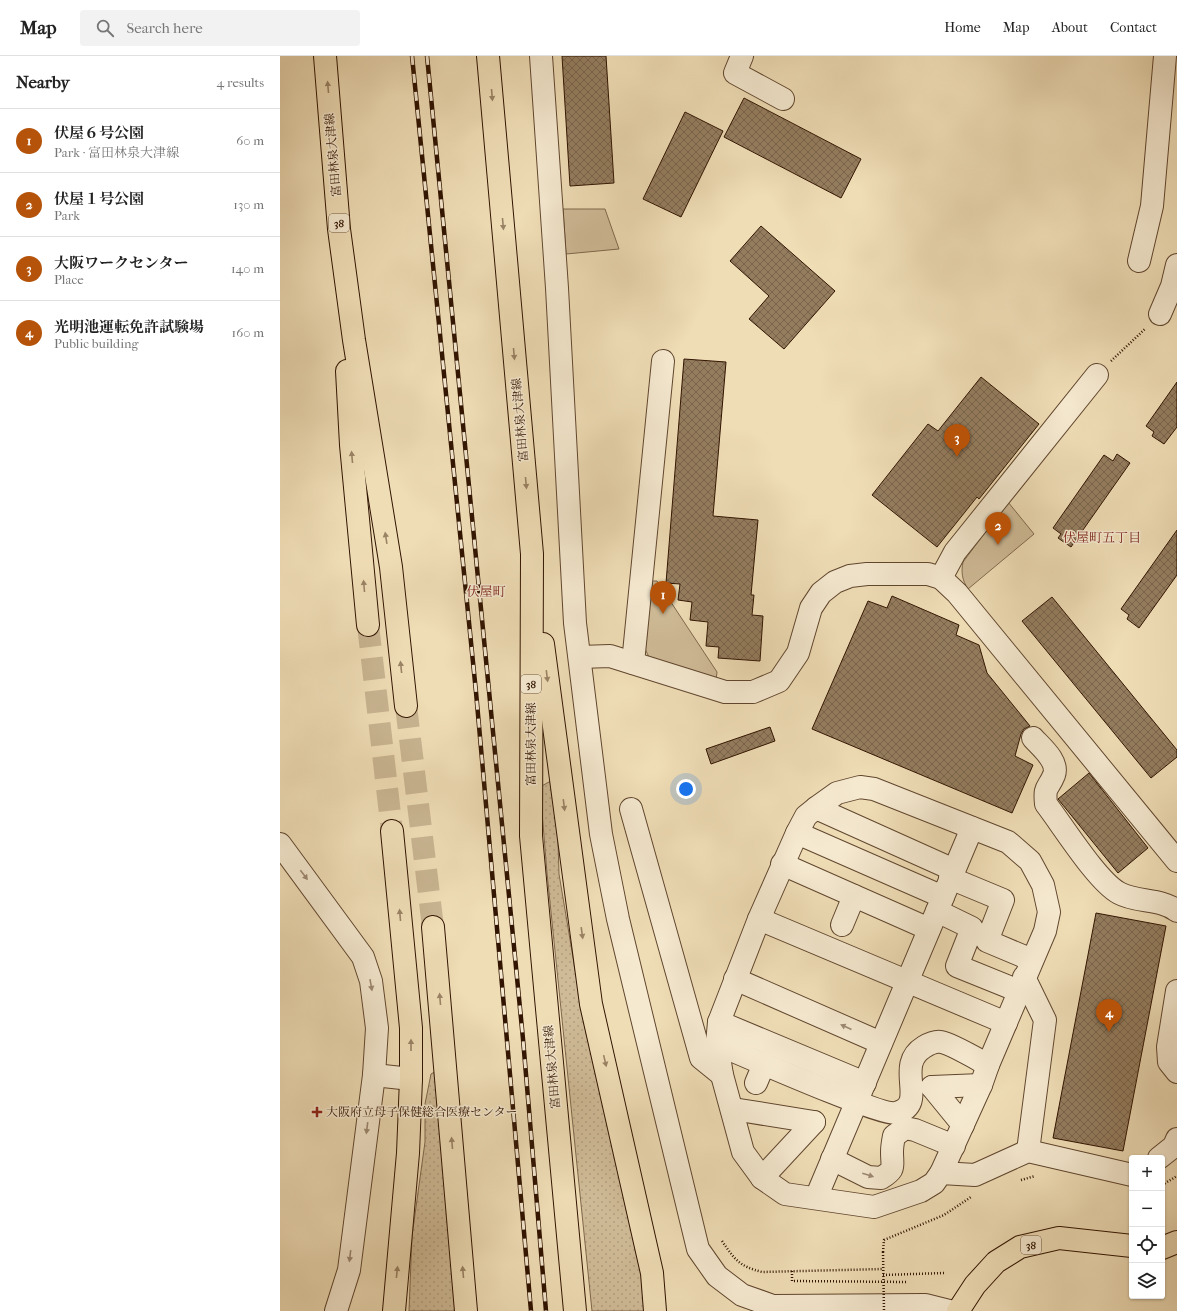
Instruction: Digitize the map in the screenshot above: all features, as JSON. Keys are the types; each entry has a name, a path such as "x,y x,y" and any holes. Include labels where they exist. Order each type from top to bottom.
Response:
{"main road":[{"name":"富田林泉大津線","path":"325,56 339,228 354,340 391,567 406,706"},
{"name":"富田林泉大津線","path":"488,56 532,554 531,836 574,1311"},
{"path":"339,228 351,445 368,625"},
{"path":"532,554 591,1004 652,1273 655,1311"},
{"path":"392,831 411,1028 411,1079 408,1153 394,1311"},
{"path":"433,927 466,1311"},
{"name":"38","path":"958,1311 975,1285 996,1262 1020,1247 1059,1238 1129,1246"},
{"path":"1165,1247 1177,1242"}],"street":[{"path":"541,56 557,288 575,623 601,834 618,919 698,1249 717,1276 742,1295 773,1306 925,1305 949,1311"},
{"path":"742,56 734,73 783,99"},
{"path":"1139,261 1152,206 1165,56"},
{"path":"1160,314 1172,286 1177,265"},
{"path":"632,663 663,360"},
{"path":"941,578 955,552 1097,375"},
{"path":"580,657 610,656 725,692 753,692 779,681 798,653 811,608 821,593 835,582 850,576 866,574 928,574 941,578 957,593 1177,861"},
{"path":"1033,738 1049,756 1054,766 1054,774 1045,791 1046,804 1105,884 1121,894 1170,905 1177,912"},
{"path":"860,787 874,789 972,828 1008,842 1030,861 1043,885 1049,912 1045,931 988,1065 981,1085 941,1173 934,1183 921,1190 874,1207 785,1194 762,1178 743,1152 733,1109 722,1075 717,1044 719,1022 734,979 782,864 797,833 806,816 816,808 837,793 860,787"},
{"path":"816,808 943,897 972,928 957,966 1025,976"},
{"path":"631,809 701,1058 722,1075"},
{"path":"816,1198 972,828"},
{"path":"797,833 943,897"},
{"path":"280,844 363,957 371,981 377,1028 374,1075 348,1270 336,1311"},
{"path":"782,864 854,896 943,897 1003,900 987,941 1025,976 1045,1020 1028,1150"},
{"path":"842,925 854,896"},
{"path":"759,918 1006,1023"},
{"path":"734,979 881,1043"},
{"path":"1177,991 1168,1047 1169,1062 1177,1072"},
{"path":"719,1022 820,1054 860,1092 883,1111 896,1113 906,1106 912,1098 913,1084 909,1074 911,1060 922,1048 931,1043 942,1042 988,1065"},
{"path":"717,1044 760,1073 860,1092"},
{"path":"374,1075 411,1079"},
{"path":"963,1126 932,1087 981,1085"},
{"path":"733,1109 814,1122 762,1178"},
{"path":"832,1160 868,1176 881,1178 890,1172 894,1164 892,1152 894,1136 905,1128 915,1130 954,1146"},
{"path":"1163,1155 1174,1146 1177,1139"},
{"path":"941,1173 975,1175 1028,1150 1129,1174"}],"path":[{"path":"1097,375 1160,314"},
{"path":"1014,1182 1036,1176"},
{"path":"1165,1182 1177,1176"},
{"path":"884,1311 884,1240 944,1215 974,1194"},
{"path":"722,1241 734,1258 746,1268 762,1272 883,1269"},
{"path":"792,1271 792,1281 909,1282"},
{"path":"883,1275 944,1273"}],"shaded area":[{"path":"563,209 605,209 619,249 566,254"},
{"path":"1008,502 1034,534 968,589 962,576 963,562"},
{"path":"649,581 657,581 717,672 716,680 649,657 644,647"},
{"path":"556,778 559,874 584,1023 646,1286 648,1311 592,1311 547,873 540,787"},
{"path":"438,1070 456,1311 409,1311 412,1236 425,1142 425,1104 431,1074"}],"building":[{"path":"562,56 606,56 614,183 570,186"},
{"path":"744,98 861,159 841,198 724,137"},
{"path":"685,112 723,131 681,217 643,199"},
{"path":"761,226 835,291 784,349 749,319 769,296 730,261"},
{"path":"684,359 726,362 713,516 758,520 751,595 754,595 752,615 763,616 760,661 718,658 719,647 706,646 708,622 690,620 692,602 678,600 680,584 666,583"},
{"path":"981,377 1039,424 979,499 977,497 937,547 872,495 928,424 938,431"},
{"path":"1177,382 1177,427 1164,444 1152,436 1154,432 1146,426"},
{"path":"1117,454 1130,463 1071,547 1058,538 1061,534 1053,528 1104,455 1113,461"},
{"path":"1177,530 1177,575 1139,628 1127,619 1129,615 1121,609"},
{"path":"892,596 959,625 956,635 979,645 987,673 1030,726 1024,729 1021,734 1015,756 1033,765 1012,813 812,729 868,601 887,608"},
{"path":"1052,597 1177,750 1177,757 1151,778 1022,621"},
{"path":"770,727 775,741 711,764 706,749"},
{"path":"1089,773 1148,848 1118,873 1058,799"},
{"path":"1096,913 1166,926 1123,1151 1053,1138"}],"tunnel":[{"path":"368,625 392,831"},
{"path":"406,706 433,927"}],"railway":[{"path":"412,56 476,692 531,1311"},
{"path":"427,56 523,1039 546,1311"}],"place":[{"name":"大阪ワークセンター","path":"957,457"},
{"name":"伏屋１号公園","path":"998,545"},
{"name":"伏屋６号公園","path":"663,614"},
{"name":"光明池運転免許試験場","path":"1109,1032"},
{"name":"大阪府立母子保健総合医療センター","path":"317,1112"}],"district":[{"name":"伏屋町五丁目","path":"1102,537"},
{"name":"伏屋町","path":"486,591"}]}
